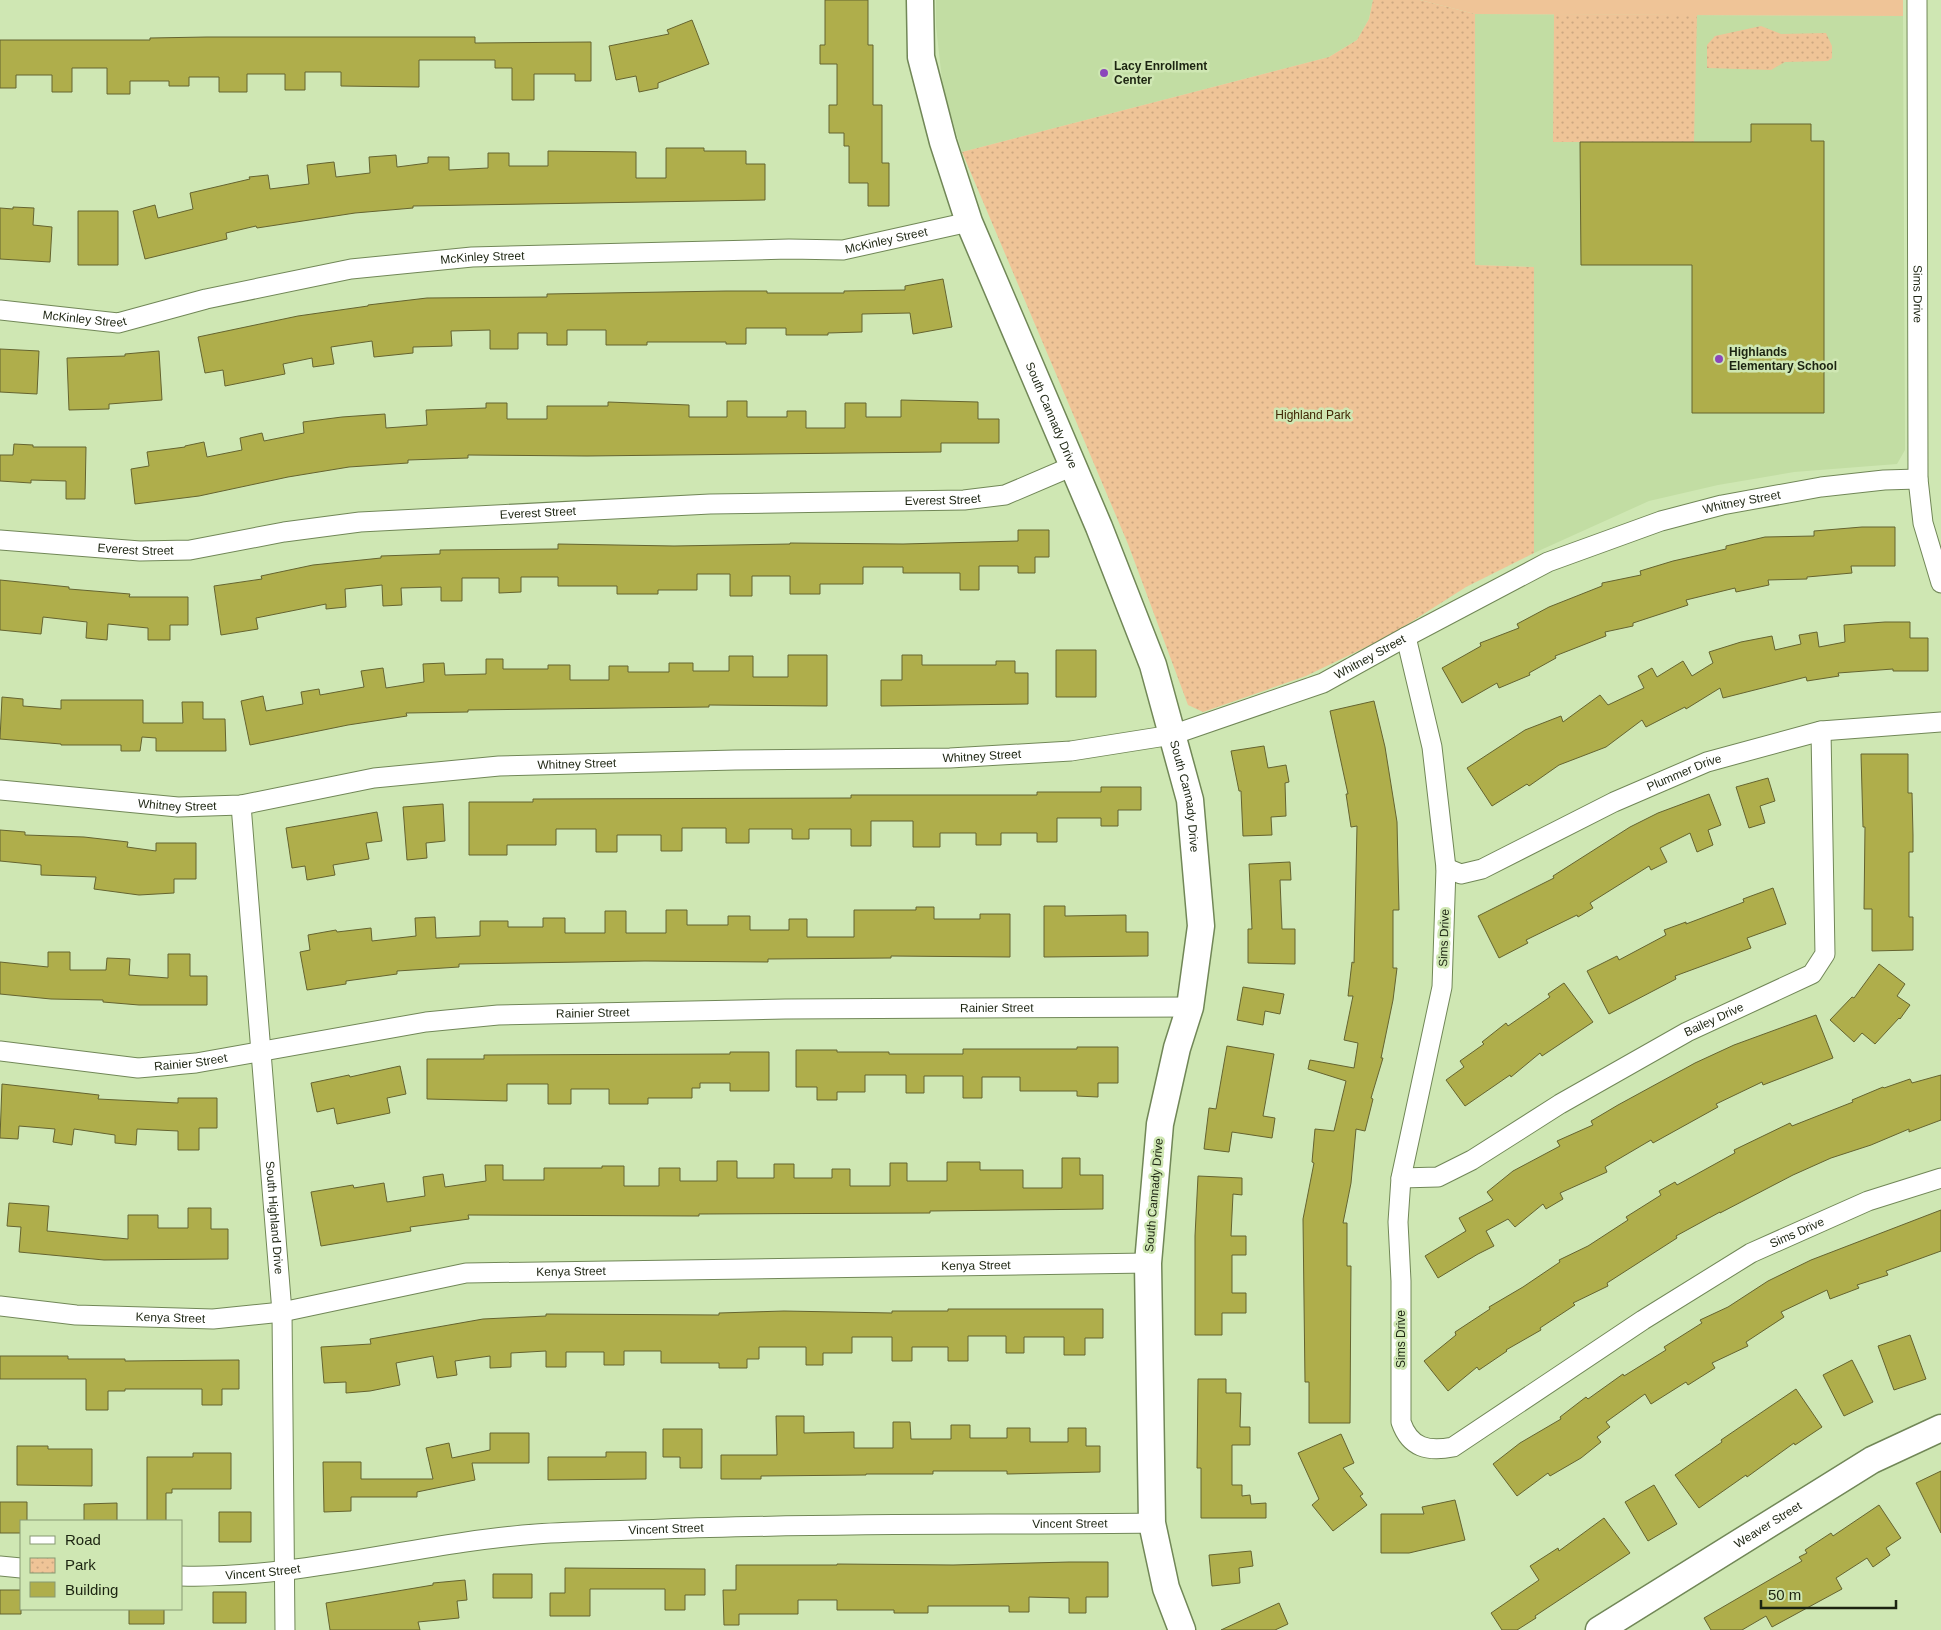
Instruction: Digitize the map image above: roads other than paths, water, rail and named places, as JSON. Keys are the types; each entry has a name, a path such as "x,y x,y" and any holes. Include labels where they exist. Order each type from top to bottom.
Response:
{"street":[{"name":"South Cannady Drive","path":"920,0 922,57 943,142 969,222 1099,526 1153,665 1190,800 1201,926 1190,1007 1177,1048 1160,1124 1148,1263 1152,1523 1166,1588 1182,1630"},
{"name":"Sims Drive","path":"1917,0 1918,479 1923,523 1941,583"},
{"name":"McKinley Street","path":"0,310 118,323 206,299 351,269 472,257 789,249 843,250 969,222"},
{"name":"Everest Street","path":"0,540 140,551 190,550 284,532 360,522 710,504 964,500 1006,495 1074,466"},
{"name":"Whitney Street","path":"0,790 178,807 241,805 374,778 499,766 735,760 950,758 1071,752 1172,735 1323,683 1548,562 1661,521 1722,505 1821,487 1884,480 1918,479"},
{"name":"Sims Drive","path":"1406,637 1432,747 1446,868 1442,987 1400,1178 1398,1222 1400,1422 1412,1442 1435,1450 1453,1447 1643,1320 1751,1253 1868,1201 1941,1178"},
{"name":"Plummer Drive","path":"1446,868 1462,874 1482,869 1614,802 1707,762 1821,731 1941,722"},
{"name":"Bailey Drive","path":"1400,1178 1438,1177 1472,1160 1560,1104 1687,1032 1812,974 1825,954 1821,731"},
{"name":"South Highland Drive","path":"241,805 282,1312 286,1570 285,1630"},
{"name":"Rainier Street","path":"0,1051 138,1068 196,1063 426,1022 498,1015 814,1009 1190,1007"},
{"name":"Kenya Street","path":"0,1306 76,1315 213,1319 282,1312 466,1273 1148,1263"},
{"name":"Weaver Street","path":"1599,1630 1872,1460 1941,1428"},
{"name":"Vincent Street","path":"182,1576 286,1570 478,1540 536,1534 737,1527 1152,1523"},
{"path":"0,1566 20,1568"}],"place":[{"name":"Lacy Enrollment Center","path":"1104,73"},
{"name":"Highlands Elementary School","path":"1719,359"}],"park label":[{"name":"Highland Park","path":"1313,415"}]}
